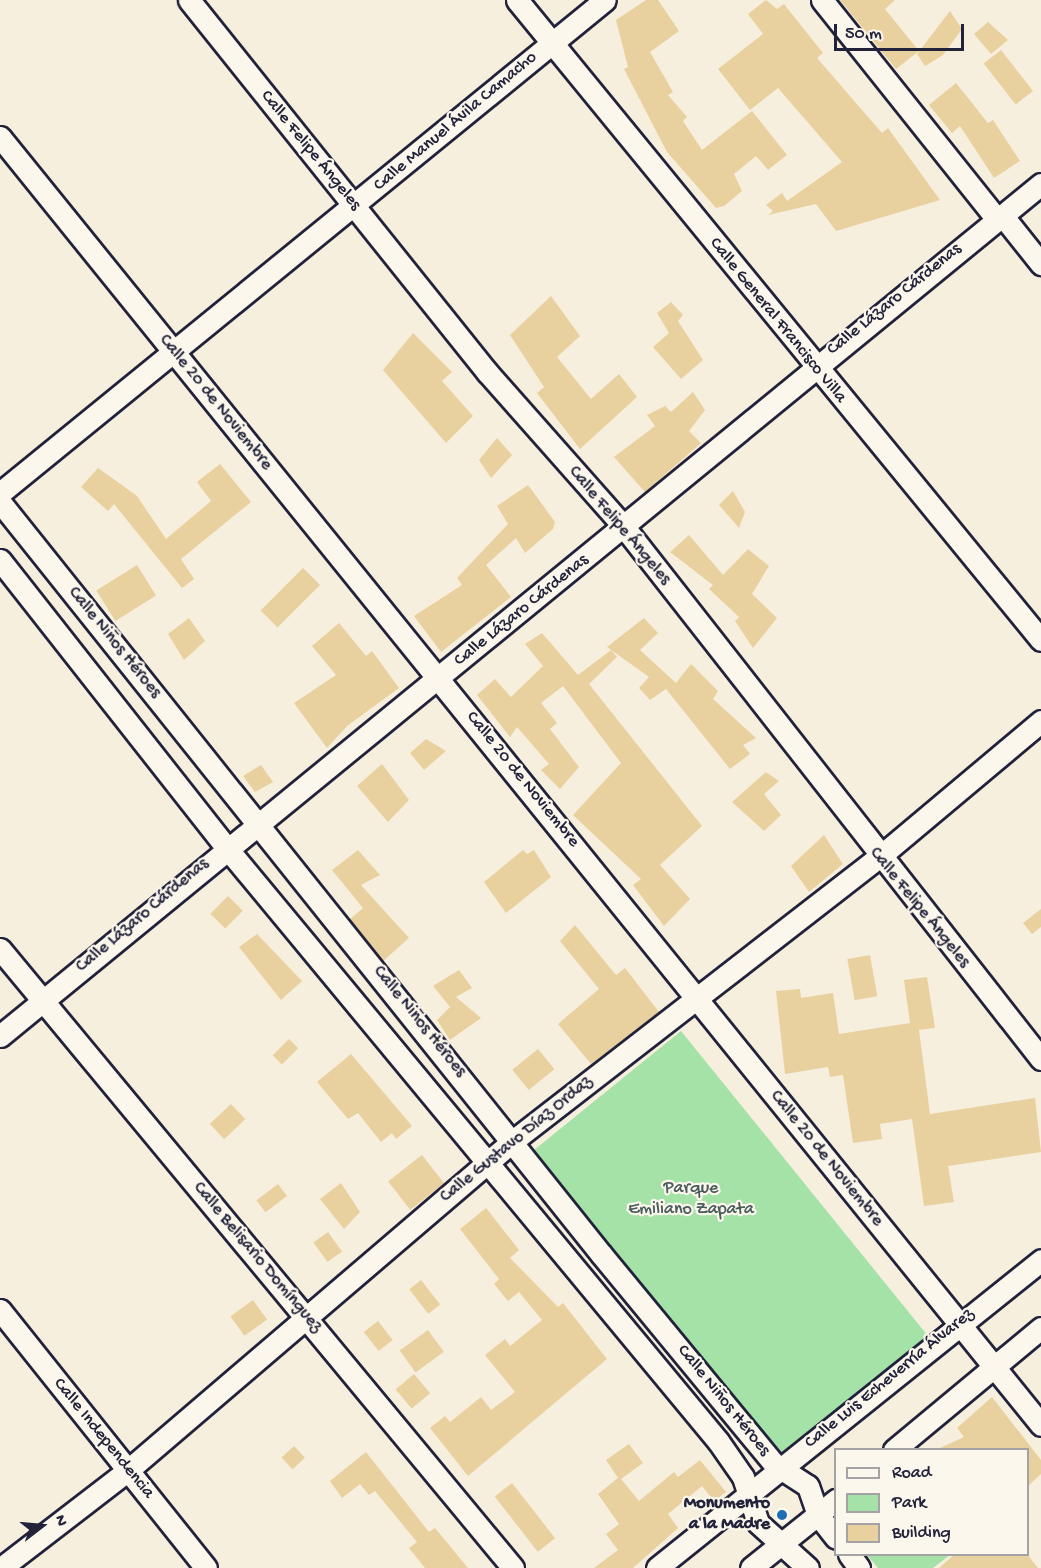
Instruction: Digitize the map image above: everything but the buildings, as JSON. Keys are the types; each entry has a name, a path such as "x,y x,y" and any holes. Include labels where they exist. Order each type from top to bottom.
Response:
{"street":[{"name":"Calle Felipe Ángeles","path":"189,0 487,372 624,527 878,858 1041,1059"},
{"name":"Calle General Francisco Villa","path":"517,0 813,366 1041,640"},
{"name":"Calle Manuel Ávila Camacho","path":"0,493 354,207 605,0"},
{"path":"822,0 997,219 1002,215 1041,264"},
{"name":"Calle 20 de Noviembre","path":"0,137 440,678 957,1324 1041,1425"},
{"name":"Calle Lázaro Cárdenas","path":"0,1036 226,847 440,678 624,527 813,366 1041,184"},
{"name":"Calle Niños Héroes","path":"0,502 514,1140 601,1254 778,1467 808,1486 818,1515 834,1535"},
{"name":"Calle Niños Héroes","path":"0,560 226,847 718,1442 748,1490 758,1523 808,1568"},
{"name":"Calle Gustavo Díaz Ordaz","path":"1,1568 128,1471 304,1315 514,1140 878,858 1041,721"},
{"name":"Calle Belisario Domínguez","path":"0,949 513,1568"},
{"name":"Calle Luis Echeverría Álvarez","path":"657,1568 748,1490 1041,1260"},
{"name":"Calle Independencia","path":"0,1310 206,1568"},
{"path":"895,1448 1041,1328"},
{"path":"751,1568 783,1545 834,1502"}],"green space":[{"name":"Parque Emiliano Zapata","path":"681,1031 930,1339 777,1463 528,1155"},
{"path":"868,1556 949,1556 933,1568 878,1568"}],"place":[{"name":"Monumento a la Madre","path":"782,1515"}]}
